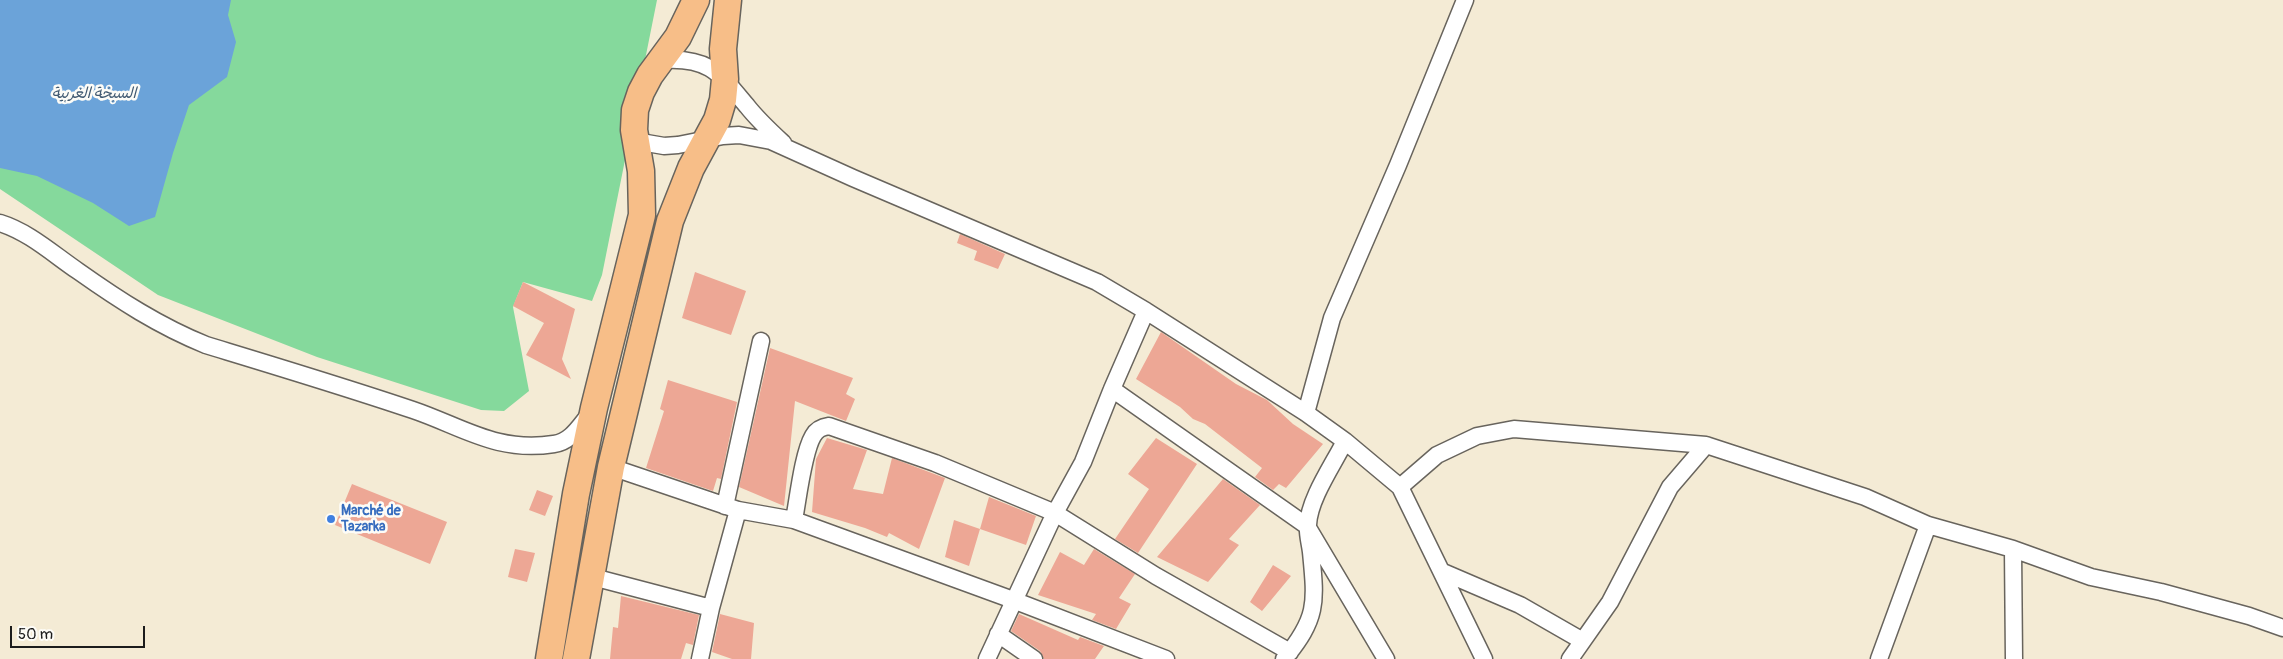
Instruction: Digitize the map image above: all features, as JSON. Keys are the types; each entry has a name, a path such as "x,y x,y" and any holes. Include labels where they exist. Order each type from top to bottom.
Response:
{"highway":[{"path":"549,659 574,503 594,408 642,215 642,171 635,141 636,110 641,92 650,75 663,60 678,37 696,0"},
{"path":"576,659 589,576 611,467 670,221 691,168 708,138 719,113 725,79 723,49 728,0"}],"street":[{"path":"1306,413 1332,318 1398,165 1465,0"},
{"path":"663,60 690,60 703,64 725,79 754,114 786,146"},
{"path":"635,141 664,146 723,136 755,137 786,146 853,178 1097,282 1146,311 1306,413 1345,441 1400,486 1444,572 1484,659"},
{"path":"0,223 26,235 127,306 179,334 206,345 414,410 479,438 522,446 555,444 576,432 594,408"},
{"path":"987,659 1055,513 1083,462 1112,388 1146,311"},
{"path":"700,659 731,508 761,341"},
{"path":"1112,388 1307,526 1386,659"},
{"path":"794,520 801,478 813,436 823,427 829,426 935,463 1055,513 1287,655 1313,612 1314,596 1307,526 1311,507 1345,441"},
{"path":"1400,486 1437,455 1477,436 1514,429 1706,445 1865,497 1928,525 2013,549 2091,577 2161,592 2249,616 2283,628"},
{"path":"1570,659 1581,640 1610,602 1670,487 1706,445"},
{"path":"611,467 731,508 794,520 1013,600 1166,659"},
{"path":"1879,659 1928,525"},
{"path":"2013,549 2014,659"},
{"path":"1444,572 1520,605 1581,640"},
{"path":"589,576 711,608"},
{"path":"998,634 1034,659"}],"green space":[{"path":"0,0 657,0 602,275 592,301 523,282 513,307 529,391 504,411 481,410 317,357 158,295 0,189"}],"water":[{"name":"السبخة الغربية","path":"0,0 231,0 228,15 236,42 227,77 189,105 155,217 129,226 93,203 37,176 0,168"}],"building":[{"path":"960,234 1005,254 998,269 974,260 977,251 957,243"},
{"path":"695,272 746,291 731,335 682,318"},
{"path":"523,282 575,309 562,359 571,379 526,355 544,323 513,306"},
{"path":"1161,332 1236,384 1267,400 1293,424 1323,444 1286,488 1279,484 1273,490 1255,477 1262,468 1205,424 1193,419 1180,407 1136,379"},
{"path":"770,348 853,378 846,394 855,399 846,421 795,401 784,506 739,487"},
{"path":"668,380 737,402 721,479 717,478 713,491 646,468 664,411 660,409"},
{"path":"827,438 867,450 853,489 883,494 892,458 945,478 919,549 889,533 887,537 865,528 812,512 816,459"},
{"path":"1156,438 1197,464 1138,553 1115,539 1149,489 1128,474"},
{"path":"1223,479 1260,505 1229,539 1239,545 1208,582 1157,557"},
{"path":"352,484 447,522 430,564 335,525"},
{"path":"537,490 553,496 545,516 529,510"},
{"path":"989,497 1036,516 1026,545 980,529"},
{"path":"954,520 980,529 969,566 945,557"},
{"path":"515,549 535,553 527,582 508,577"},
{"path":"1094,549 1135,574 1119,598 1131,604 1116,629 1092,620 1096,614 1038,595 1060,552 1084,565"},
{"path":"1273,565 1291,576 1262,611 1250,602"},
{"path":"621,596 699,615 693,645 686,643 681,659 610,659 613,627 618,628"},
{"path":"720,614 754,623 751,659 732,659 712,652"},
{"path":"1019,614 1078,640 1080,637 1104,646 1095,659 1044,659 1040,651 1011,631"}],"place":[{"name":"Marché de Tazarka","path":"331,519"}]}
